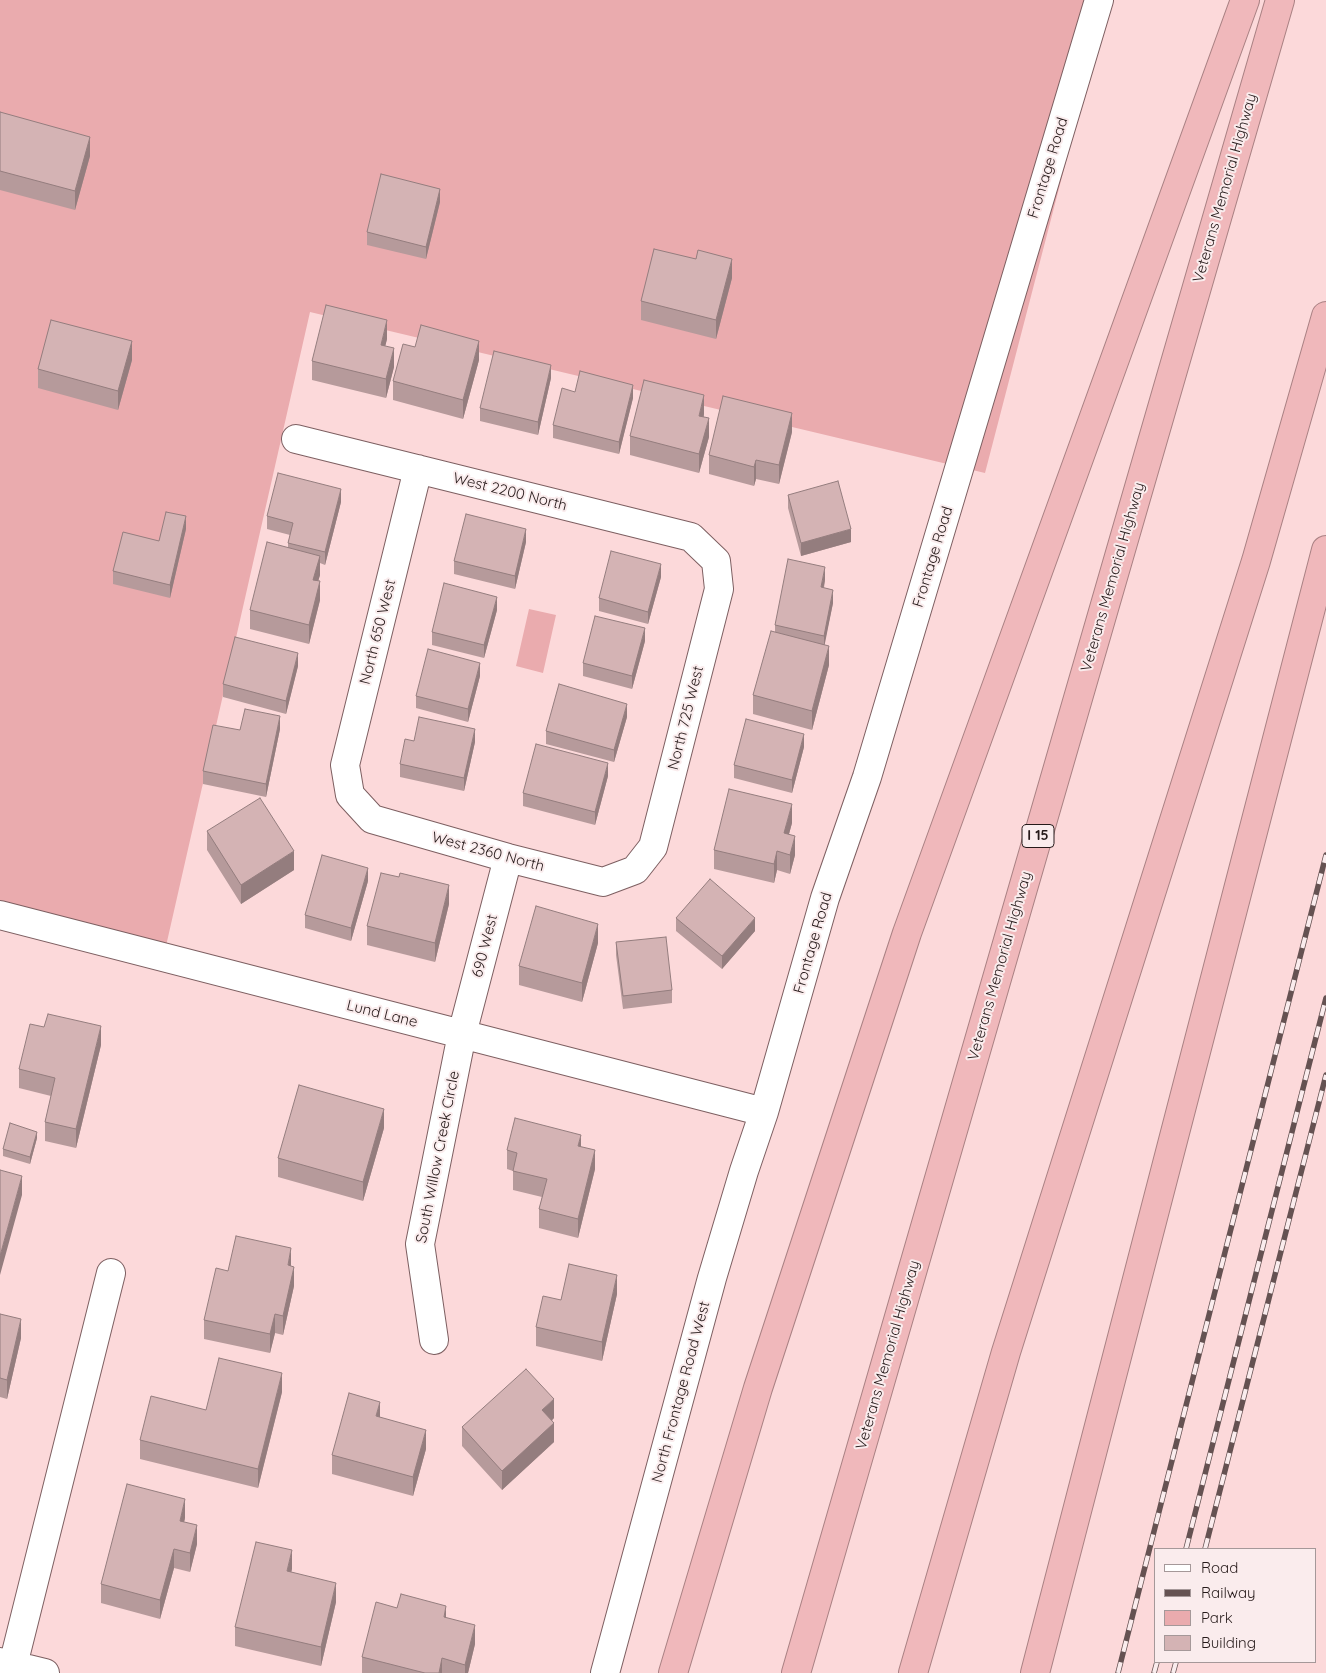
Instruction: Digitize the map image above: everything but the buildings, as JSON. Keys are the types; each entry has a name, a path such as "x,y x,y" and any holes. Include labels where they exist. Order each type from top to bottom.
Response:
{"highway":[{"path":"674,1673 758,1388 907,933 1245,0"},
{"name":"Veterans Memorial Highway","path":"796,1673 1280,0"},
{"path":"913,1673 1006,1352 1256,561 1326,316"},
{"path":"1035,1673 1326,550"}],"street":[{"name":"Frontage Road","path":"764,1112 825,898 867,777 1098,0"},
{"name":"West 2200 North","path":"296,439 691,537 716,561"},
{"name":"North 650 West","path":"350,796 345,765 418,469"},
{"name":"North 725 West","path":"635,870 653,847 719,590 716,561"},
{"name":"West 2360 North","path":"350,796 372,819 508,858 603,882 635,870"},
{"name":"690 West","path":"462,1034 508,858"},
{"name":"Lund Lane","path":"0,915 764,1112"},
{"name":"South Willow Creek Circle","path":"434,1340 420,1244 462,1034"},
{"name":"North Frontage Road West","path":"604,1673 712,1278 764,1112"},
{"path":"45,1673 7,1664 111,1273"}],"green space":[{"path":"0,0 1108,0 985,473 310,312 166,946 0,902"},
{"path":"529,609 556,615 543,673 516,666"}],"railway":[{"path":"1118,1673 1326,855"},
{"path":"1186,1548 1326,998"},
{"path":"1205,1548 1326,1075"},
{"path":"1154,1673 1157,1663"},
{"path":"1173,1673 1176,1663"}]}
